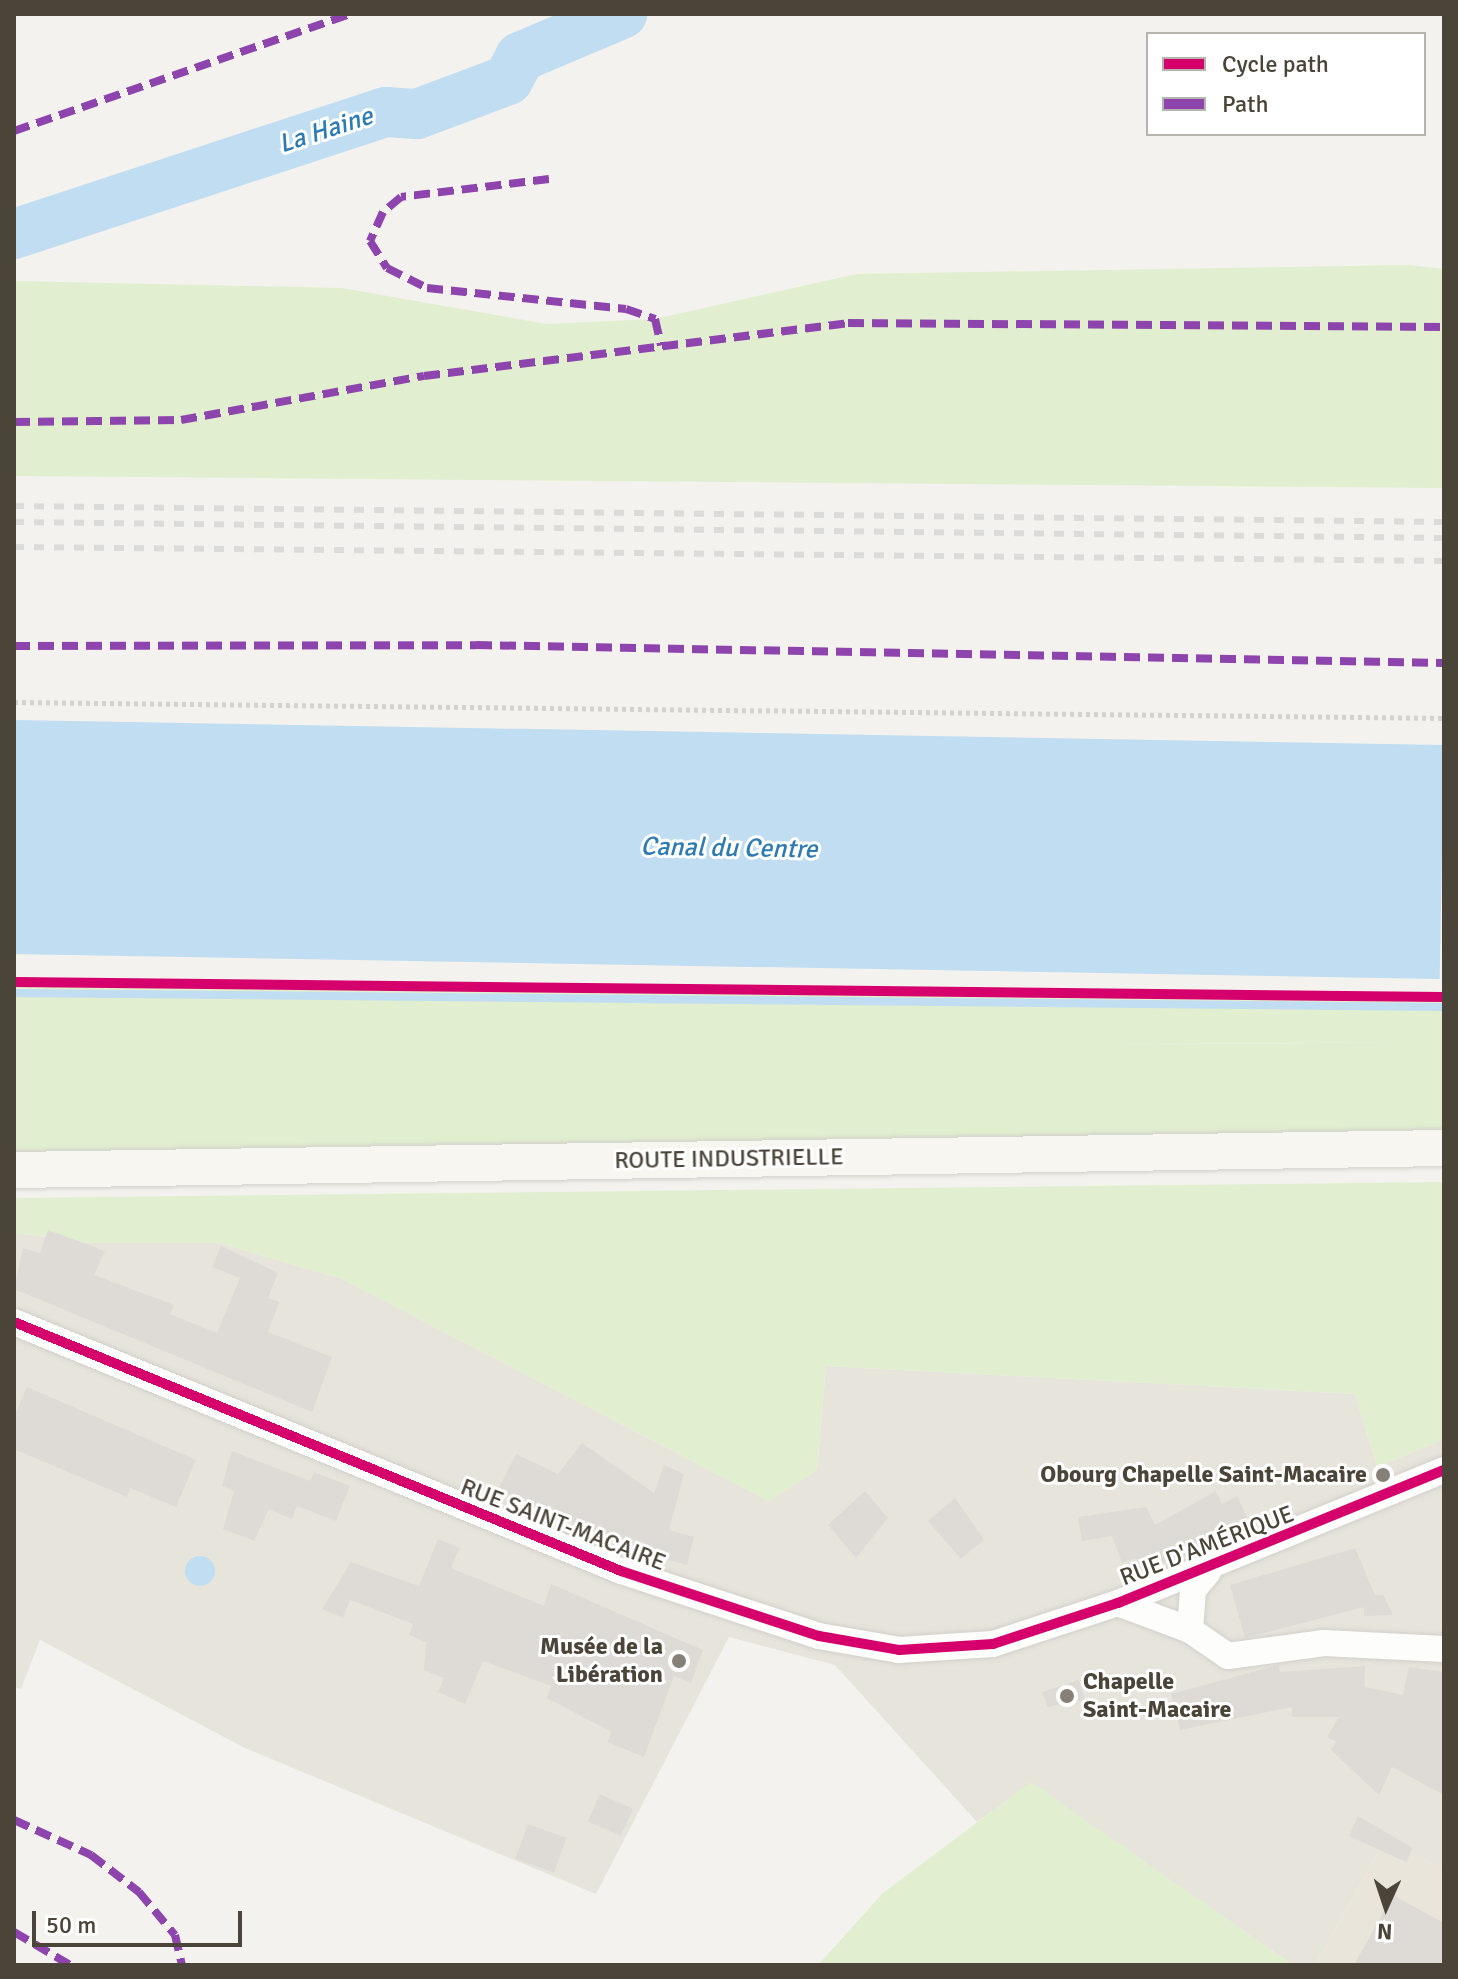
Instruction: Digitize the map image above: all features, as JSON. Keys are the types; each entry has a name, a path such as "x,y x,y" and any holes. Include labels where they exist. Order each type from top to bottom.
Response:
{"main road":[{"name":"ROUTE INDUSTRIELLE","path":"14,1170 1444,1148"}],"street":[{"name":"RUE SAINT-MACAIRE","path":"14,1322 561,1548 819,1636 899,1650 959,1649 1118,1603"},
{"name":"RUE D'AMÉRIQUE","path":"1118,1603 1140,1590 1208,1572 1444,1470"},
{"path":"1190,1630 1193,1590 1208,1572"},
{"path":"1118,1603 1190,1630 1228,1656 1324,1643 1444,1649"}],"path":[{"path":"14,702 1444,718"}],"shaded area":[{"path":"14,1233 94,1243 219,1243 342,1279 769,1501 817,1470 826,1366 1355,1394 1377,1467 1444,1439 1444,1869 1385,1840 1315,1965 1293,1965 1031,1783 977,1822 835,1665 729,1637 596,1894 245,1748 40,1640 21,1689 14,1687"},
{"path":"1385,1840 1444,1869 1444,1965 1315,1965"}],"green space":[{"path":"1408,265 1444,269 1444,488 14,476 14,281 342,288 547,324 655,319 856,274"},
{"path":"14,982 1444,997 1444,1148 14,1170"},
{"path":"1444,1182 1444,1439 1377,1467 1355,1394 826,1366 817,1470 769,1501 342,1279 219,1243 94,1243 14,1233 14,1198"},
{"path":"1031,1782 1293,1965 818,1965 883,1893"}],"water":[{"name":"Canal du Centre","path":"14,720 1444,745 1440,979 14,954"},
{"path":"200,1556 206,1557 214,1565 214,1577 206,1585 200,1586 194,1585 186,1577 185,1571 186,1565 194,1557"}],"building":[{"path":"48,1230 105,1251 94,1275 174,1305 170,1314 217,1333 240,1278 212,1267 221,1246 278,1273 268,1298 279,1302 268,1332 332,1357 312,1412 14,1289 23,1248 40,1253"},
{"path":"27,1387 196,1460 176,1507 130,1488 127,1497 14,1449 14,1417"},
{"path":"582,1443 654,1493 664,1465 684,1474 669,1530 694,1537 687,1565 601,1541 602,1535 498,1490 516,1454 558,1474"},
{"path":"232,1451 310,1481 314,1472 350,1486 336,1521 297,1506 292,1519 269,1509 254,1541 223,1529 234,1491 222,1486"},
{"path":"865,1491 888,1518 856,1558 828,1525"},
{"path":"1216,1491 1222,1504 1237,1496 1252,1527 1200,1552 1140,1569 1136,1558 1122,1563 1112,1536 1082,1541 1078,1517 1146,1507 1155,1525"},
{"path":"955,1498 984,1540 961,1559 928,1521"},
{"path":"438,1539 460,1548 451,1568 544,1606 551,1584 703,1650 691,1683 674,1676 644,1757 607,1742 612,1732 547,1698 551,1686 483,1661 465,1704 438,1692 444,1678 424,1670 426,1642 409,1635 413,1624 350,1600 343,1618 322,1609 351,1562 419,1586"},
{"path":"1355,1548 1375,1595 1383,1595 1393,1615 1364,1616 1364,1607 1245,1638 1230,1585"},
{"path":"1278,1665 1280,1672 1365,1666 1365,1687 1403,1695 1409,1667 1444,1672 1444,1795 1392,1767 1379,1795 1331,1750 1336,1742 1327,1737 1339,1717 1292,1717 1292,1707 1180,1730 1171,1694"},
{"path":"1079,1680 1085,1700 1048,1707 1042,1692"},
{"path":"600,1794 633,1809 621,1836 588,1821"},
{"path":"1358,1816 1413,1848 1406,1862 1349,1836"},
{"path":"528,1824 567,1838 554,1873 515,1859"},
{"path":"1393,1895 1444,1923 1444,1965 1354,1965"}],"waterway":[{"name":"La Haine","path":"14,234 386,112 417,114 508,80 520,57 622,14"},
{"path":"14,993 1444,1007"}],"railway":[{"path":"14,506 1444,522"},
{"path":"14,522 1444,538"},
{"path":"14,547 1444,561"}],"marked path":[{"path":"14,131 350,14"},
{"path":"549,179 401,197 383,212 370,241 387,268 427,288 626,309 655,319 661,345"},
{"path":"14,422 181,420 424,376 848,323 1444,327"},
{"path":"14,646 476,645 1444,663"},
{"path":"14,1820 91,1855 139,1892 175,1935 182,1965"},
{"path":"14,1932 70,1965"}],"cycle path":[{"path":"14,982 1444,997"},
{"path":"14,1322 621,1571 819,1636 899,1650 993,1644 1118,1603 1444,1470"}],"place":[{"name":"Obourg Chapelle Saint-Macaire","path":"1383,1475"},
{"name":"Musée de la Libération","path":"679,1661"},
{"name":"Chapelle Saint-Macaire","path":"1067,1696"}]}
